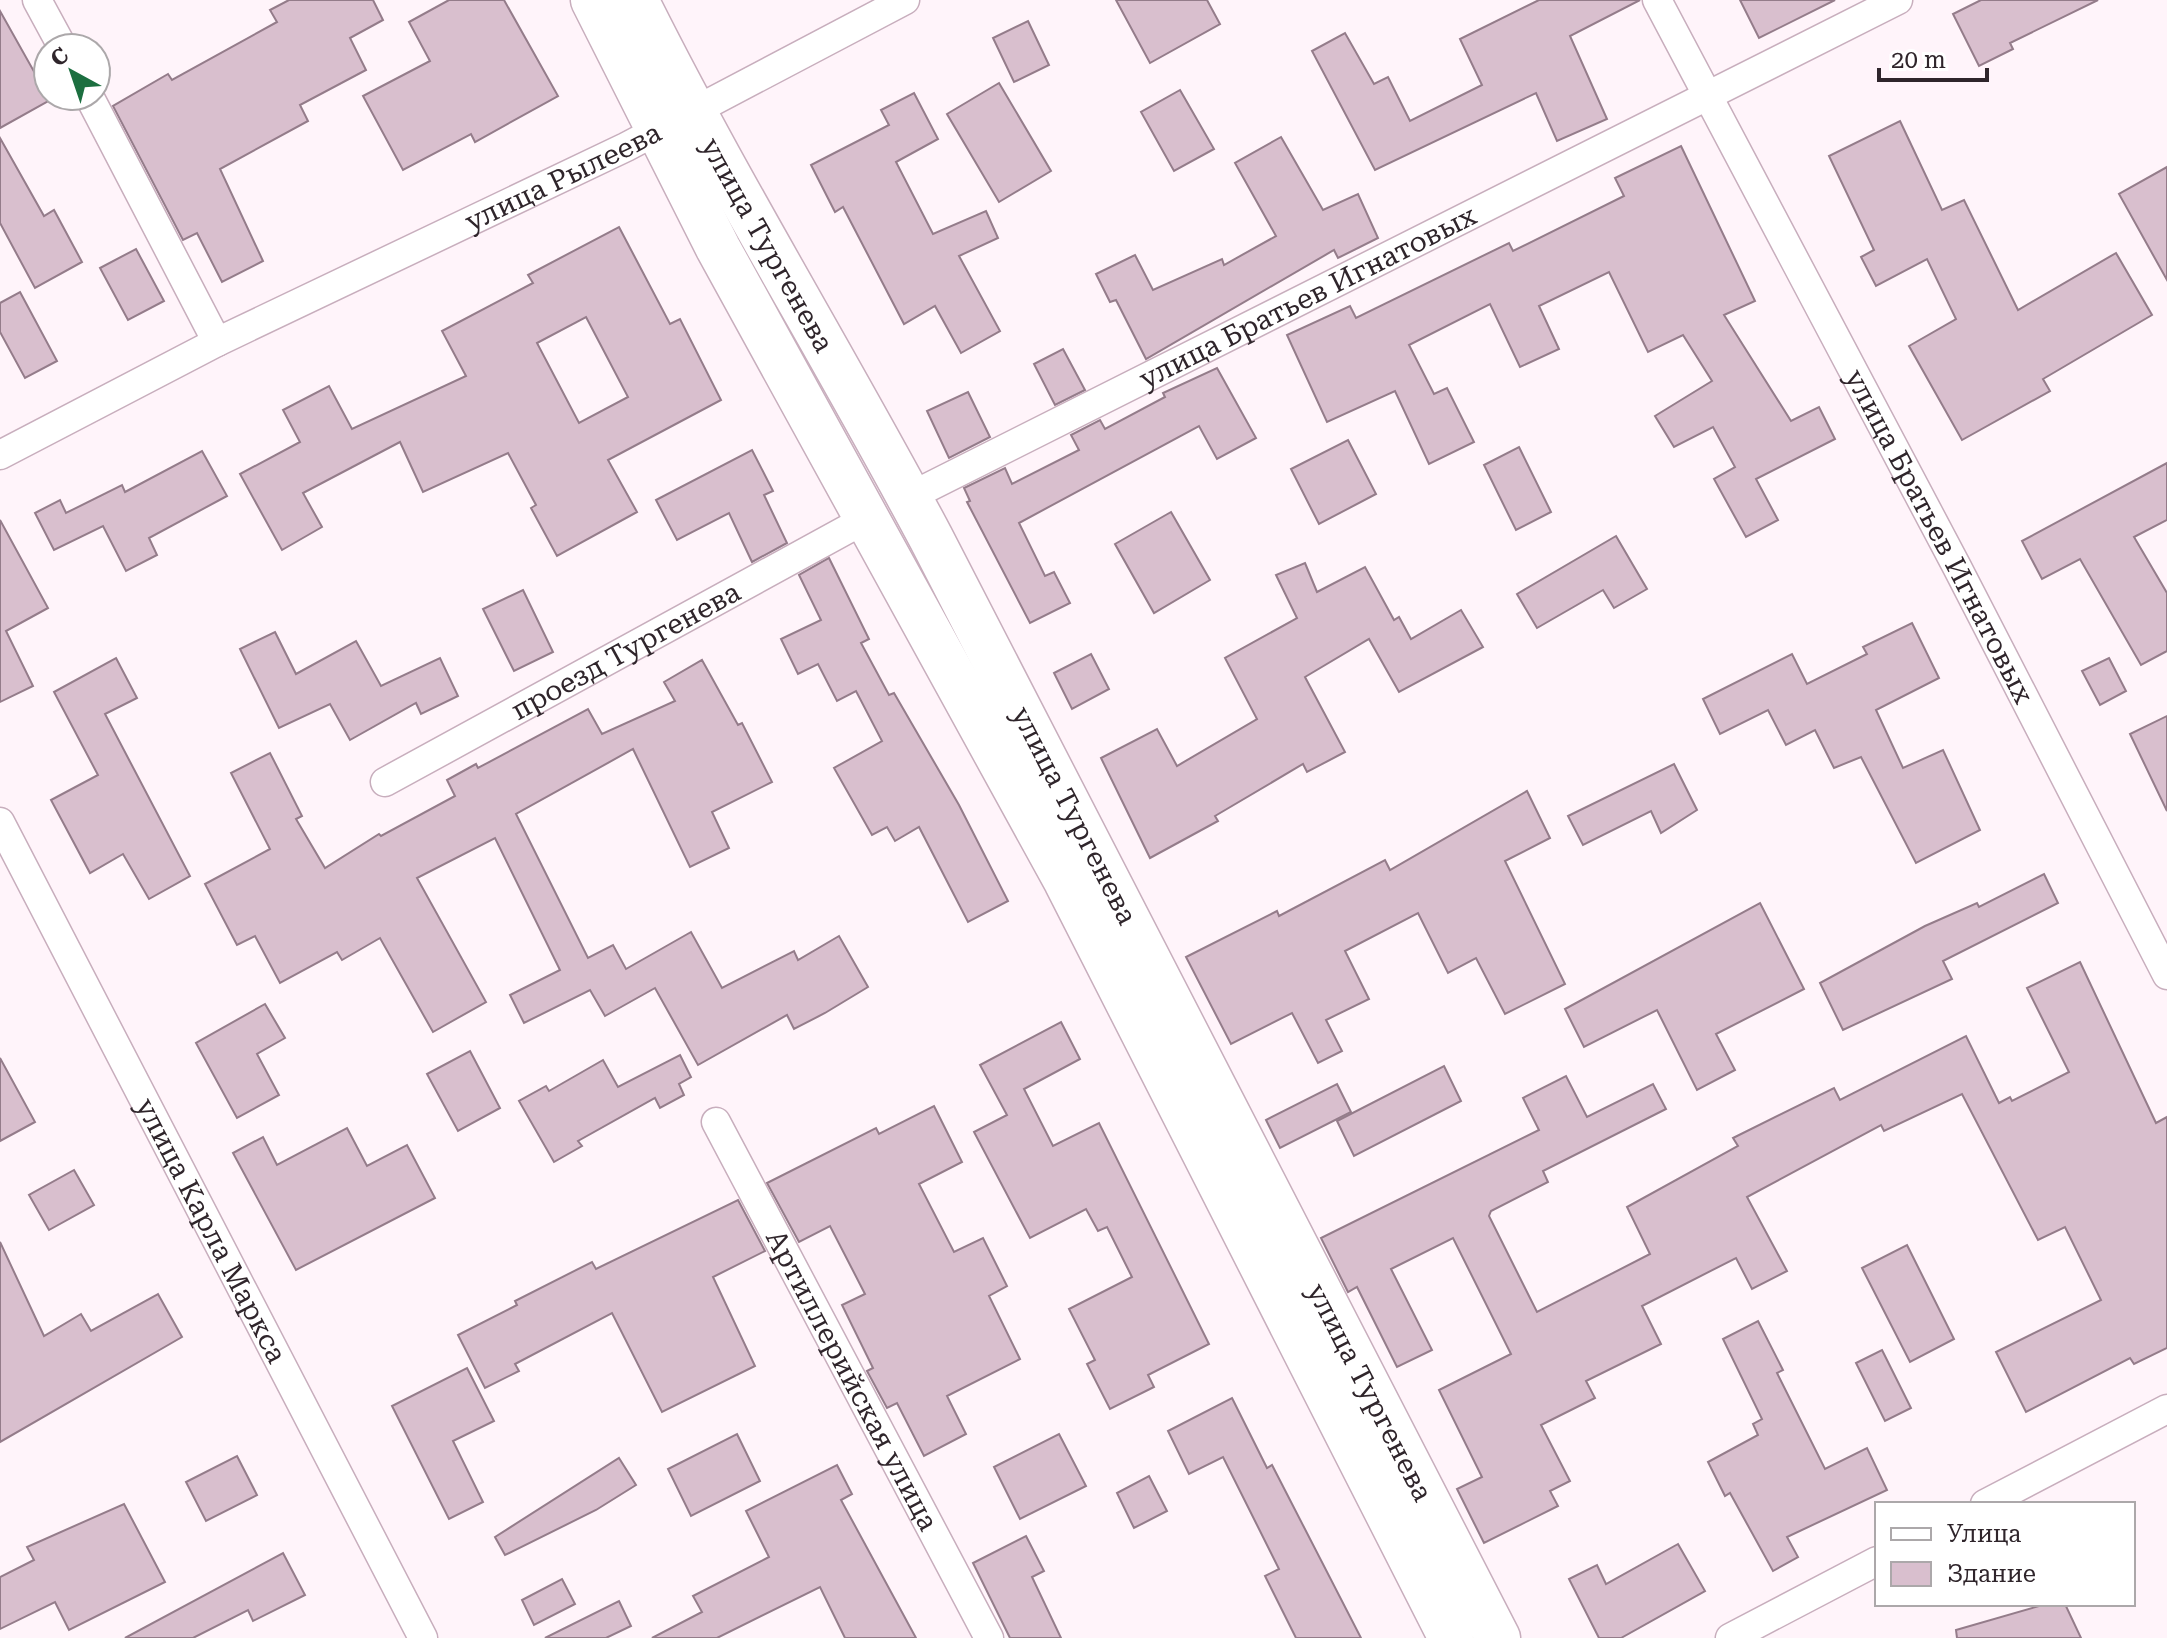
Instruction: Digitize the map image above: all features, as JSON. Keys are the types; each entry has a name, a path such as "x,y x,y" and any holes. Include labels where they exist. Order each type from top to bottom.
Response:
{"highway":[{"name":"улица Тургенева","path":"593,0 675,120 909,497 1102,863 1328,1315 1498,1638"},
{"name":"улица Тургенева","path":"636,0 718,248 1066,881 1451,1638"}],"street":[{"path":"37,0 54,32"},
{"name":"улица Рылеева","path":"0,455 217,342 675,120 905,0"},
{"name":"улица Братьев Игнатовых","path":"1657,0 1957,567 2167,975"},
{"name":"улица Братьев Игнатовых","path":"909,497 1898,0"},
{"path":"97,112 217,342"},
{"name":"проезд Тургенева","path":"385,782 866,519"},
{"name":"улица Карла Маркса","path":"0,822 423,1638"},
{"name":"Артиллерийская улица","path":"716,1122 989,1638"},
{"path":"1989,1502 2167,1409"},
{"path":"1730,1638 1875,1562"}],"building":[{"path":"289,0 373,0 383,20 350,38 366,70 300,105 308,121 220,169 263,261 222,282 197,233 183,240 113,106 168,74 172,80 277,22 270,10"},
{"path":"449,0 504,0 558,96 475,142 471,134 403,170 363,96 430,61 409,22"},
{"path":"1116,0 1207,0 1220,24 1150,63"},
{"path":"1539,0 1640,0 1570,36 1607,119 1557,141 1536,93 1375,170 1312,51 1345,33 1374,84 1388,77 1410,121 1482,85 1460,39"},
{"path":"1740,0 1835,0 1759,38"},
{"path":"1981,0 2098,0 2010,43 2013,49 1979,66 1953,14"},
{"path":"0,11 32,68 32,110 0,128"},
{"path":"1028,21 1049,65 1014,82 993,38"},
{"path":"999,83 1051,171 999,202 947,114"},
{"path":"1180,90 1214,149 1174,171 1141,112"},
{"path":"914,93 938,139 896,162 933,234 986,211 998,238 959,256 1000,331 961,353 935,306 904,324 843,207 835,212 811,165 889,125 881,110"},
{"path":"1900,121 1942,210 1964,200 2018,310 2116,253 2152,315 2043,379 2050,391 1962,440 1909,346 1956,319 1927,259 1876,286 1861,257 1874,250 1829,156"},
{"path":"1281,137 1323,210 1358,194 1378,238 1338,258 1334,250 1146,359 1116,300 1110,302 1096,274 1135,255 1153,290 1222,259 1224,265 1276,236 1235,163"},
{"path":"0,138 44,216 54,210 82,262 35,288 0,223"},
{"path":"1681,146 1755,301 1724,315 1791,421 1819,407 1835,439 1756,479 1778,520 1746,537 1714,479 1735,467 1713,427 1674,447 1655,416 1712,381 1683,335 1648,352 1609,272 1539,306 1559,349 1520,367 1490,304 1409,345 1434,394 1447,388 1474,442 1429,464 1395,391 1327,422 1287,335 1350,306 1356,318 1509,243 1513,251 1624,196 1615,178"},
{"path":"2167,167 2167,280 2119,194"},
{"path":"619,227 670,324 680,319 721,400 608,460 637,512 557,556 531,508 536,505 508,453 423,492 400,442 303,493 322,527 282,550 240,474 300,442 283,410 329,386 352,429 466,376 442,331 533,283 528,275","holes":["586,317 628,397 579,423 537,343"]},
{"path":"136,249 164,301 128,320 100,268"},
{"path":"20,292 57,361 25,378 0,332 0,303"},
{"path":"1063,349 1085,390 1055,405 1034,364"},
{"path":"1217,368 1256,438 1217,459 1199,426 1019,523 1045,576 1054,572 1070,603 1030,623 967,502 970,501 964,488 1005,468 1012,484 1079,450 1071,435 1100,420 1105,429 1165,397 1163,393"},
{"path":"968,392 990,437 949,458 927,411"},
{"path":"1348,440 1376,494 1319,524 1291,469"},
{"path":"1519,447 1551,512 1516,530 1484,465"},
{"path":"752,450 773,491 764,495 787,543 752,562 729,513 677,540 656,500"},
{"path":"202,451 227,496 149,538 157,555 126,571 103,526 54,550 35,513 60,500 66,513 122,485 125,492"},
{"path":"2167,463 2167,520 2134,537 2167,593 2167,651 2141,665 2080,559 2042,579 2022,541"},
{"path":"1171,512 1210,580 1154,613 1115,544"},
{"path":"0,520 48,608 6,631 33,686 0,702"},
{"path":"1616,536 1647,589 1614,608 1603,590 1537,628 1517,594"},
{"path":"829,558 869,639 861,643 889,695 894,693 959,805 1008,901 968,922 919,827 895,841 887,827 872,835 834,768 882,741 856,691 837,701 818,664 798,674 781,639 821,620 799,575"},
{"path":"1305,563 1317,592 1365,567 1394,620 1399,617 1411,639 1461,610 1483,647 1399,692 1369,639 1305,677 1345,752 1307,772 1303,764 1215,816 1218,821 1150,858 1101,758 1157,729 1177,766 1257,719 1225,658 1297,618 1276,575"},
{"path":"523,590 553,652 514,671 483,609"},
{"path":"1912,623 1939,678 1876,710 1903,768 1943,750 1980,830 1916,863 1861,757 1834,768 1815,730 1786,745 1768,710 1720,734 1703,699 1792,654 1807,684 1867,654 1863,647"},
{"path":"275,632 296,674 356,641 381,686 440,658 458,696 421,714 416,703 350,740 330,704 279,728 240,649"},
{"path":"1091,654 1109,689 1072,709 1054,673"},
{"path":"116,658 137,698 105,714 190,876 149,899 123,854 90,873 51,800 98,775 54,692"},
{"path":"2109,658 2126,691 2100,705 2082,671"},
{"path":"702,660 738,725 742,723 772,782 712,812 729,848 690,867 633,749 516,814 588,958 613,945 626,969 691,932 722,988 794,951 798,960 839,936 868,987 794,1029 787,1015 698,1065 655,988 605,1016 590,990 524,1023 510,995 560,970 495,838 417,878 486,1002 433,1032 380,938 342,960 337,952 280,983 255,936 237,945 205,884 270,849 231,773 270,753 302,816 296,819 325,868 379,834 381,836 455,796 447,780 476,764 478,768 588,709 602,734 675,701 664,682"},
{"path":"2167,716 2167,811 2130,734"},
{"path":"1674,764 1697,810 1661,833 1651,811 1583,845 1568,816"},
{"path":"1527,791 1550,838 1505,861 1565,984 1505,1014 1476,958 1448,973 1418,913 1345,951 1369,999 1326,1020 1342,1051 1318,1063 1292,1013 1231,1044 1186,957 1277,911 1279,916 1385,860 1390,870"},
{"path":"2044,874 2058,903 1943,961 1952,979 1843,1030 1820,983 1925,926 1977,903 1979,907"},
{"path":"1760,903 1804,989 1716,1034 1735,1070 1697,1090 1657,1010 1584,1047 1565,1009"},
{"path":"2080,962 2156,1123 2167,1117 2167,1348 2134,1364 2130,1358 2026,1412 1996,1352 2101,1300 2065,1227 2038,1240 1962,1094 1884,1131 1881,1125 1747,1197 1787,1271 1752,1289 1736,1258 1642,1306 1661,1344 1586,1381 1595,1398 1541,1425 1570,1481 1550,1491 1558,1506 1484,1543 1457,1489 1482,1477 1439,1390 1511,1354 1453,1238 1391,1269 1432,1350 1397,1367 1357,1287 1348,1292 1321,1238 1539,1130 1523,1098 1566,1076 1587,1117 1653,1084 1666,1109 1543,1171 1548,1182 1491,1211 1489,1216 1537,1312 1650,1254 1627,1207 1738,1146 1733,1138 1834,1088 1840,1100 1966,1036 1999,1103 2010,1097 2012,1101 2069,1072 2027,988"},
{"path":"265,1004 285,1038 257,1054 279,1095 237,1118 196,1043"},
{"path":"1061,1022 1080,1059 1024,1089 1053,1146 1099,1123 1209,1344 1148,1375 1154,1387 1110,1409 1087,1364 1095,1360 1069,1309 1132,1277 1107,1227 1098,1231 1086,1209 1030,1238 974,1132 1007,1115 980,1065"},
{"path":"470,1051 500,1108 458,1131 427,1074"},
{"path":"680,1055 691,1077 679,1084 684,1095 660,1108 655,1098 578,1141 582,1146 554,1162 519,1101 546,1086 549,1091 603,1060 618,1087"},
{"path":"0,1058 35,1122 0,1141"},
{"path":"1444,1066 1461,1101 1354,1156 1337,1121"},
{"path":"1337,1084 1351,1112 1280,1148 1266,1120"},
{"path":"934,1106 962,1162 919,1184 954,1252 983,1238 1007,1286 989,1296 1020,1359 947,1396 966,1434 924,1456 897,1403 887,1408 867,1371 873,1368 842,1305 865,1294 830,1226 799,1242 767,1183 876,1128 879,1134"},
{"path":"347,1128 367,1166 407,1145 435,1198 296,1270 233,1153 263,1137 277,1165"},
{"path":"74,1170 94,1205 49,1230 29,1195"},
{"path":"738,1200 765,1251 713,1277 755,1366 662,1412 612,1313 515,1364 519,1371 485,1388 458,1335 517,1305 515,1301 592,1262 596,1269"},
{"path":"0,1242 44,1336 81,1314 91,1331 158,1294 182,1337 0,1442"},
{"path":"1907,1245 1954,1339 1910,1362 1862,1268"},
{"path":"1758,1321 1783,1370 1777,1373 1825,1469 1867,1448 1887,1490 1787,1537 1798,1557 1773,1571 1730,1493 1725,1496 1708,1462 1758,1435 1753,1424 1762,1419 1723,1339"},
{"path":"1882,1350 1911,1408 1885,1421 1856,1363"},
{"path":"467,1368 494,1421 453,1441 483,1502 449,1519 392,1406"},
{"path":"1232,1398 1267,1468 1272,1465 1361,1638 1296,1638 1265,1576 1279,1569 1223,1457 1189,1474 1168,1431"},
{"path":"737,1434 760,1481 691,1516 668,1469"},
{"path":"1059,1434 1086,1486 1020,1519 994,1467"},
{"path":"237,1456 257,1495 206,1521 186,1482"},
{"path":"619,1458 636,1485 596,1510 505,1555 495,1537"},
{"path":"837,1465 852,1494 841,1500 916,1638 845,1638 820,1587 717,1638 652,1638 702,1612 693,1596 769,1557 746,1511"},
{"path":"1149,1476 1167,1511 1134,1528 1117,1493"},
{"path":"124,1504 165,1582 69,1630 55,1602 0,1629 0,1577 34,1560 27,1547"},
{"path":"1026,1536 1044,1571 1032,1577 1061,1638 1010,1638 973,1563"},
{"path":"1678,1544 1705,1591 1621,1638 1599,1638 1569,1579 1597,1565 1606,1584"},
{"path":"283,1553 305,1595 253,1621 248,1610 193,1638 125,1638"},
{"path":"562,1579 575,1604 534,1625 522,1600"},
{"path":"619,1601 631,1626 606,1638 545,1638"},
{"path":"2039,1606 2066,1606 2081,1638 1957,1638 1956,1630"}]}
